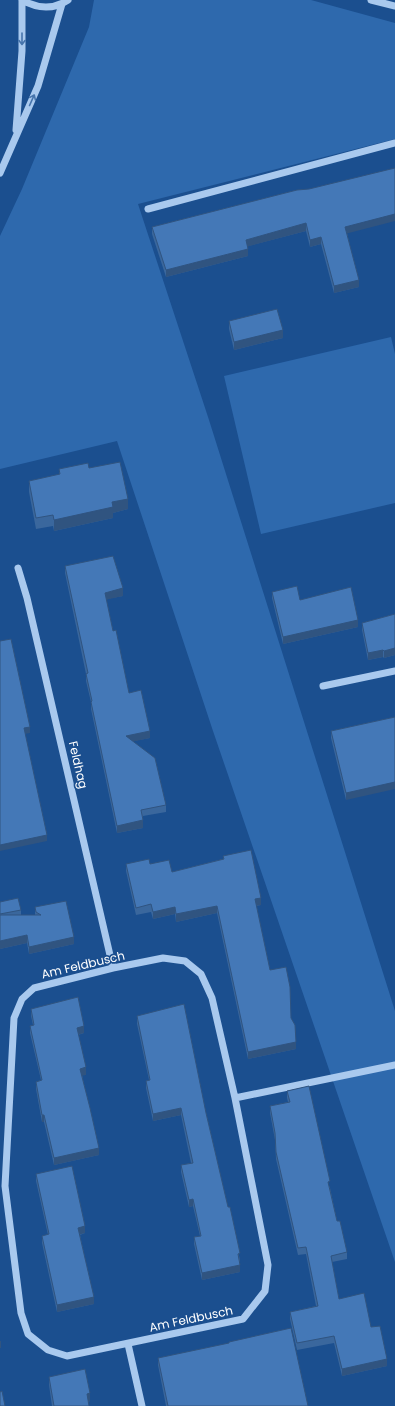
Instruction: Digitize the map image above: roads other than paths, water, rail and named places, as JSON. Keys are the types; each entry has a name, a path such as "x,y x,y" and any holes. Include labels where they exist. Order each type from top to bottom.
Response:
{"street":[{"path":"16,136 22,51 22,0 32,5 42,7 52,7 65,2"},
{"path":"371,0 395,6"},
{"path":"0,173 38,86 65,2"},
{"path":"148,209 395,144"},
{"name":"Feldhag","path":"18,568 27,598 113,968"},
{"path":"323,686 395,671"},
{"name":"Am Feldbusch","path":"163,958 185,961 201,974 212,998 235,1098 268,1265 265,1291 243,1319 67,1356 48,1350 28,1334 21,1313 5,1186 14,1018 22,999 34,988 113,968 163,958"},
{"path":"235,1098 395,1065"},
{"path":"128,1344 142,1406"}]}
